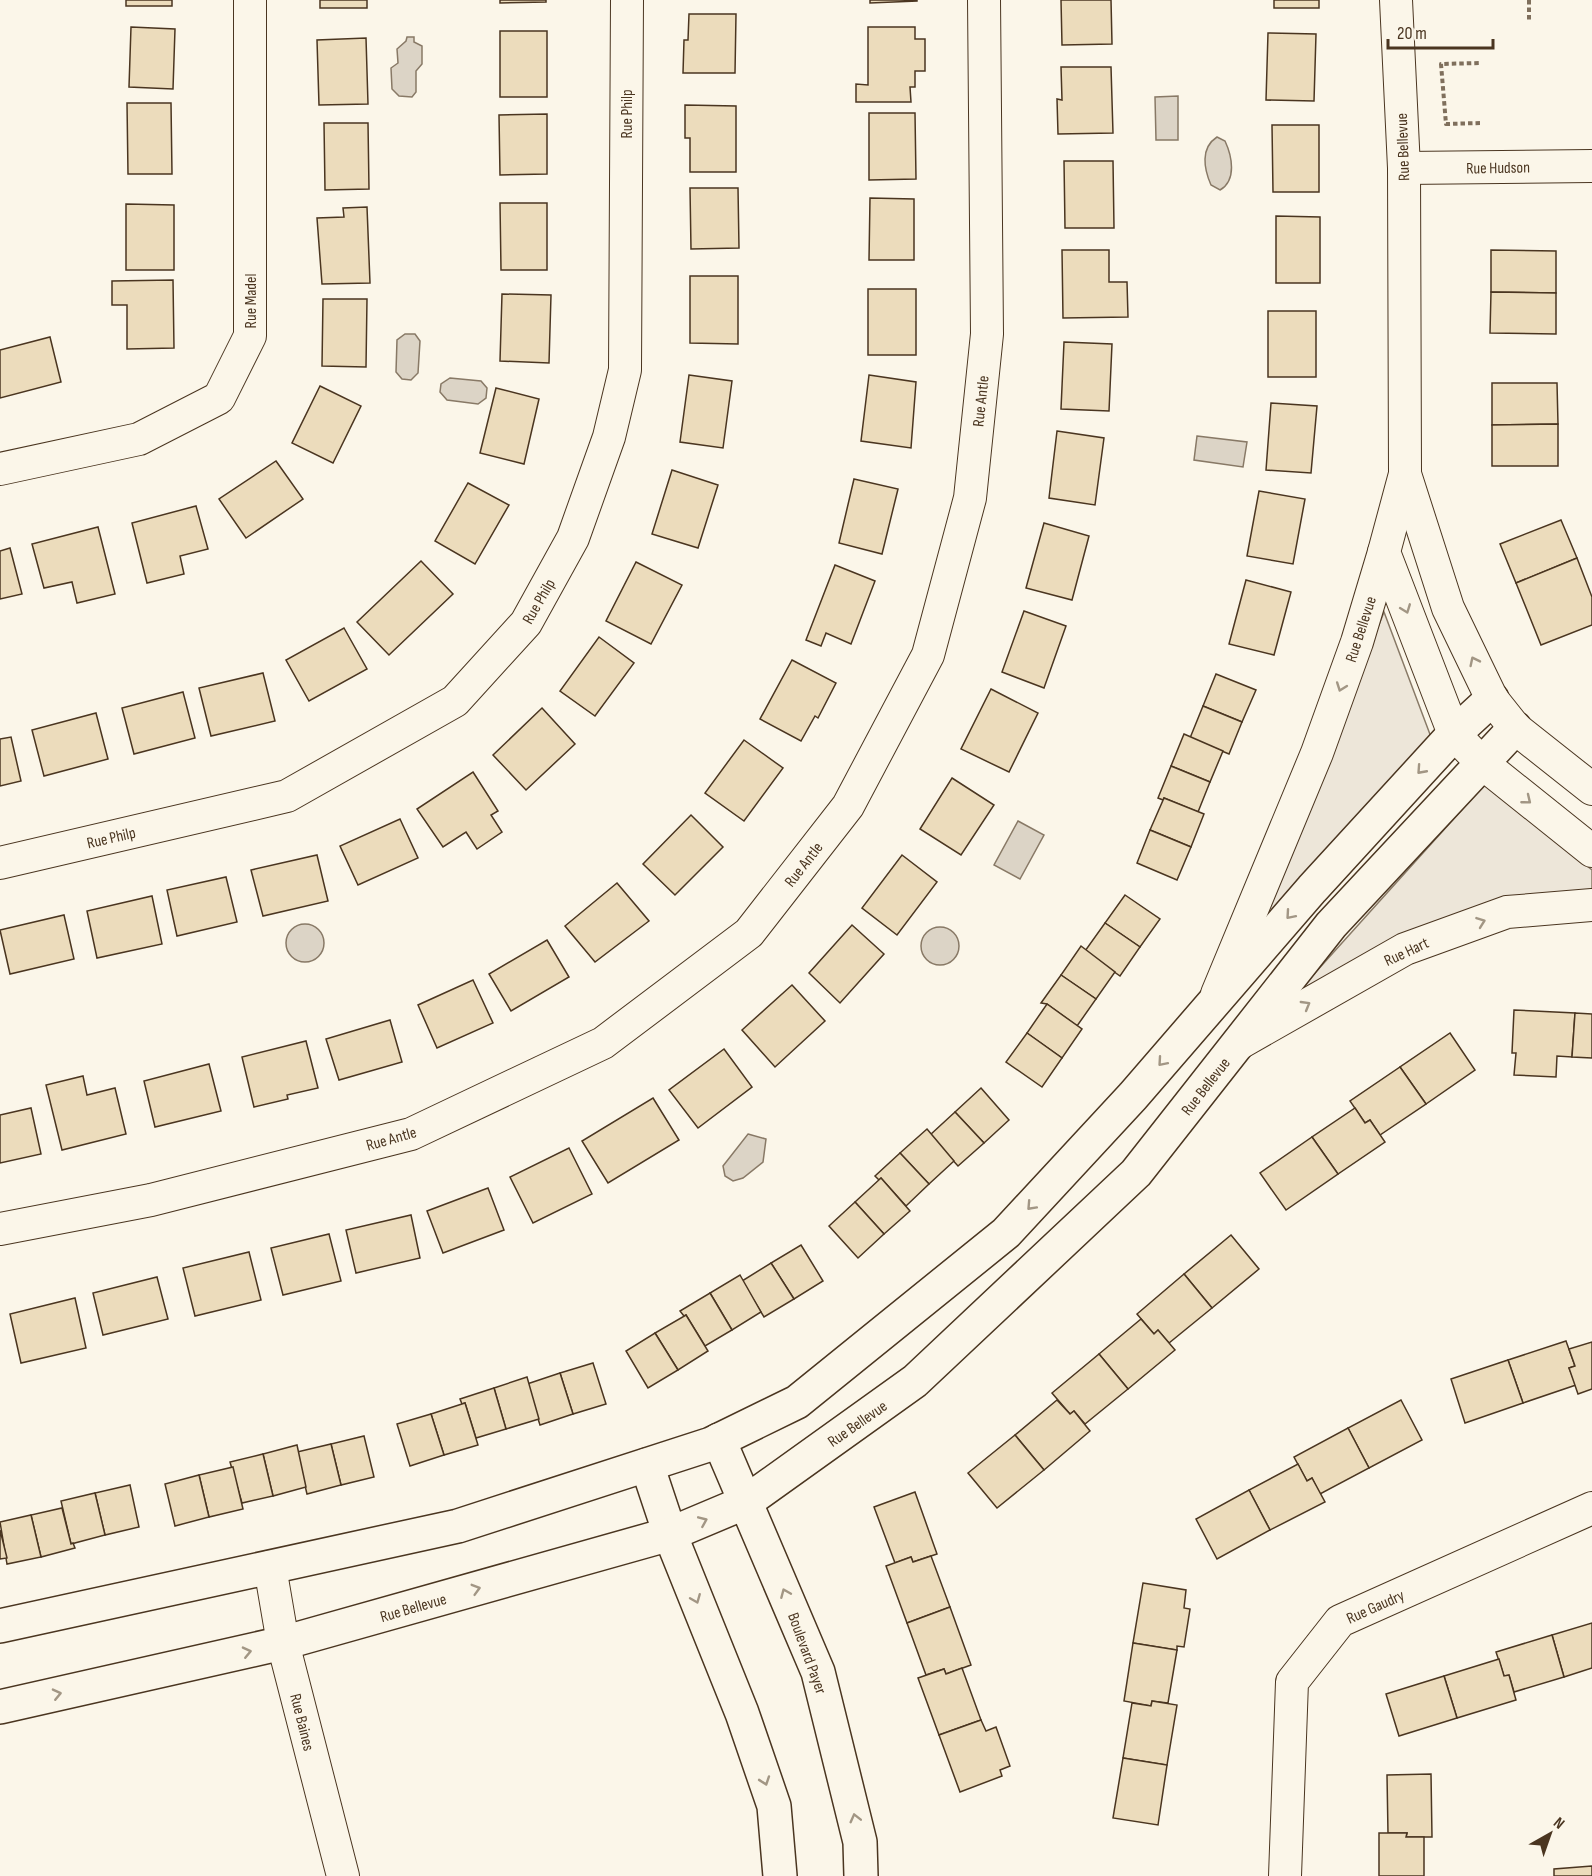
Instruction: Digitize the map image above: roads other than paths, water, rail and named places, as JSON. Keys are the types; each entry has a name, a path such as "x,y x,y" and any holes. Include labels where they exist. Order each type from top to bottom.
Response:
{"street":[{"name":"Rue Madel","path":"0,469 139,439 219,398 250,336 250,0"},
{"name":"Rue Philp","path":"0,863 288,796 455,701 526,623 573,538 609,437 625,370 627,0"},
{"name":"Rue Antle","path":"0,1229 151,1200 411,1134 603,1043 748,933 848,806 928,654 970,498 987,334 984,0"},
{"name":"Rue Bellevue","path":"1212,1005 1317,753 1357,642 1405,474 1404,168 1396,0"},
{"name":"Rue Hudson","path":"1404,168 1592,166"},
{"name":"Rue Bellevue","path":"0,1707 283,1644 670,1534 746,1502 915,1382 1136,1173 1331,925 1515,728 1492,699 1448,608 1405,474"},
{"name":"Rue Bellevue","path":"1384,552 1454,734 1482,763"},
{"name":"Rue Bellevue","path":"0,1626 458,1526 719,1440 796,1402 1006,1233 1454,734 1492,699"},
{"path":"1515,728 1592,789"},
{"path":"1482,763 1592,851"},
{"name":"Rue Hart","path":"1237,1045 1405,949 1507,912 1592,905"},
{"name":"Boulevard Payer","path":"719,1440 818,1672 861,1842 861,1876"},
{"path":"646,1465 670,1534 742,1713 774,1806 780,1876"},
{"name":"Rue Gaudry","path":"1285,1876 1292,1682 1340,1621 1592,1508"},
{"name":"Rue Baines","path":"270,1567 283,1644 343,1876"}]}
